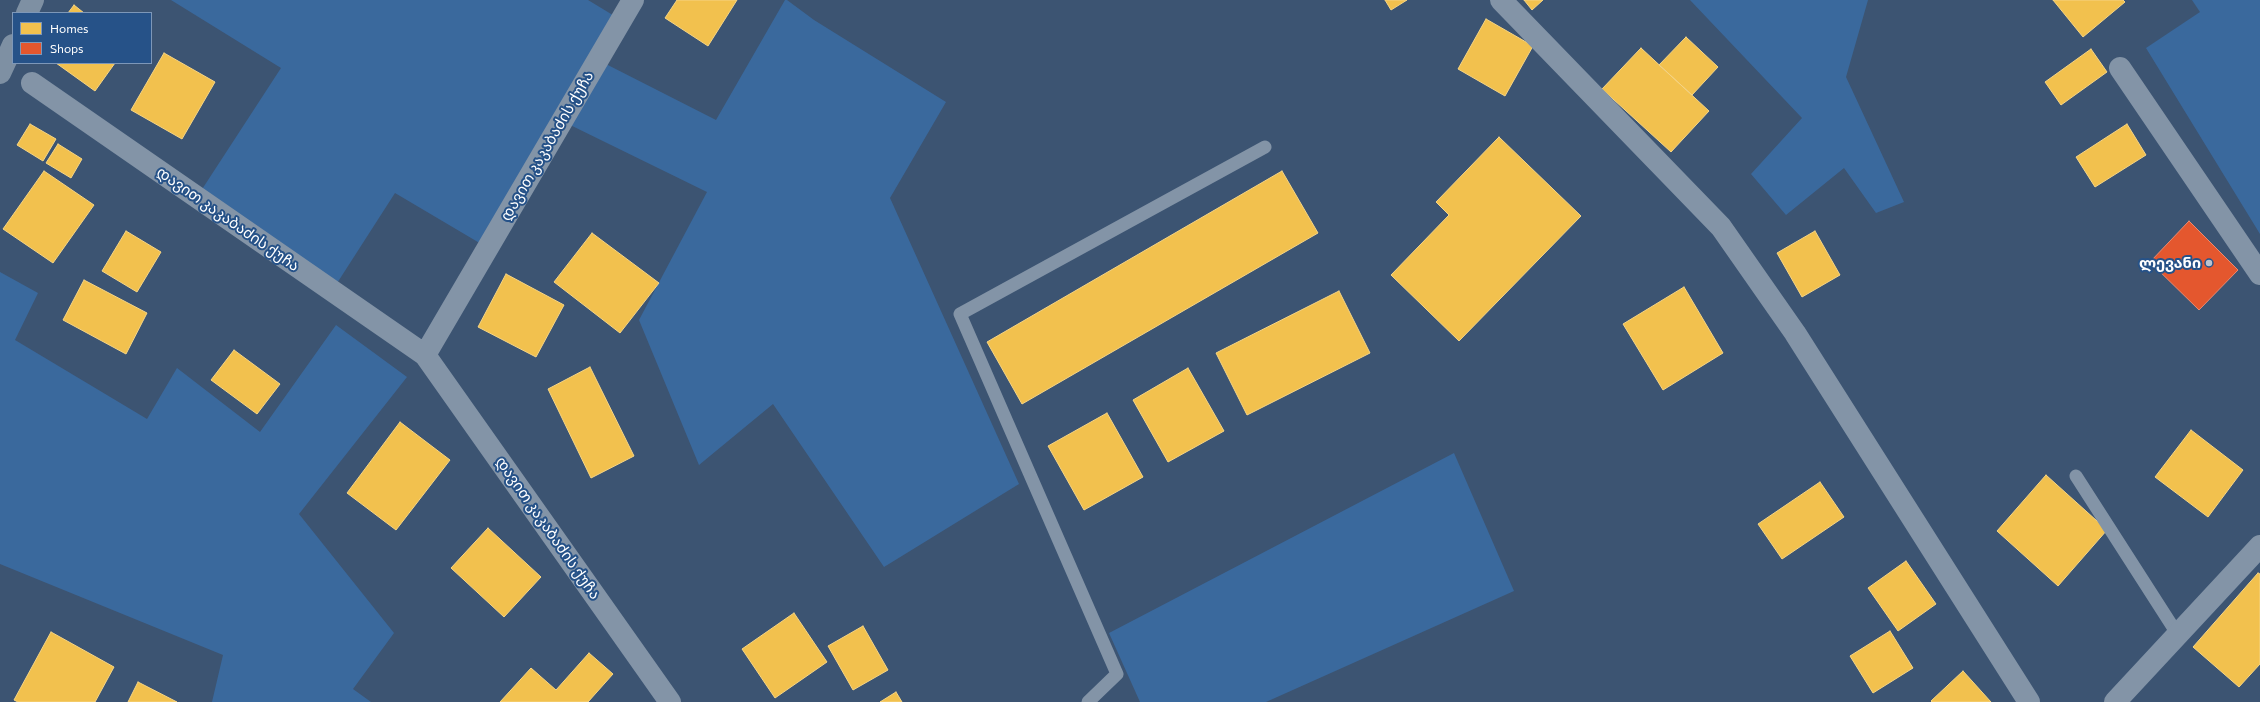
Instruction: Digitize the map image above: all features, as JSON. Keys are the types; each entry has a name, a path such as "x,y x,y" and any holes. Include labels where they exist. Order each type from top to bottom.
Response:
{"main road":[{"path":"27,12 33,0"},
{"path":"0,73 12,47"}],"street":[{"name":"დავით კაკაბაძის ქუჩა","path":"425,355 633,0"},
{"path":"1501,0 1721,227 1795,333 2029,702"},
{"path":"2120,68 2260,274"},
{"name":"დავით კაკაბაძის ქუჩა","path":"32,83 425,355 670,702"},
{"path":"2115,702 2260,546"}],"lane":[{"path":"1088,702 1117,674 960,314 1264,147"},
{"path":"2076,476 2178,635"}],"shaded area":[{"path":"171,0 588,0 621,20 598,60 716,120 785,0 787,0 814,20 946,102 890,198 1019,484 884,567 773,404 699,465 639,320 707,192 562,121 488,248 395,193 332,291 197,197 281,68"},
{"path":"1690,0 1868,0 1846,77 1904,202 1876,213 1844,168 1786,215 1751,174 1802,118"},
{"path":"2192,0 2260,0 2260,234 2146,48 2200,12"},
{"path":"0,272 38,293 15,340 147,419 177,368 260,432 336,325 407,377 299,514 394,633 353,689 371,702 212,702 223,655 0,564"},
{"path":"1454,453 1514,591 1266,702 1140,702 1109,633"}],"building: Homes":[{"path":"677,0 737,0 708,46 665,18"},
{"path":"1385,0 1407,0 1391,10"},
{"path":"1524,0 1543,0 1532,10"},
{"path":"2053,0 2123,0 2125,2 2083,37"},
{"path":"74,5 83,12 69,12"},
{"path":"1486,19 1533,46 1505,96 1458,69"},
{"path":"1686,37 1718,67 1692,95 1659,65"},
{"path":"1641,48 1709,111 1671,152 1602,89"},
{"path":"2091,49 2107,72 2061,105 2045,82"},
{"path":"164,53 215,82 182,139 131,110"},
{"path":"57,64 114,64 95,91"},
{"path":"30,124 56,139 43,161 17,145"},
{"path":"2127,124 2146,155 2095,187 2076,157"},
{"path":"1499,137 1581,216 1459,341 1391,275 1449,215 1436,202"},
{"path":"58,144 82,159 71,178 46,163"},
{"path":"44,171 94,205 53,263 3,229"},
{"path":"1282,171 1318,233 1022,404 987,342"},
{"path":"126,231 161,252 137,292 102,271"},
{"path":"1815,231 1840,275 1802,297 1777,253"},
{"path":"592,233 659,283 620,333 554,282"},
{"path":"506,274 564,305 536,357 478,327"},
{"path":"84,280 147,313 126,354 63,320"},
{"path":"1684,287 1723,353 1663,390 1623,324"},
{"path":"1339,291 1370,353 1247,415 1216,353"},
{"path":"234,350 280,384 257,414 211,380"},
{"path":"590,367 634,456 591,478 548,389"},
{"path":"1188,368 1224,431 1168,462 1133,400"},
{"path":"1107,413 1143,477 1084,510 1048,446"},
{"path":"400,422 450,460 396,530 347,493"},
{"path":"2191,430 2243,470 2208,517 2155,477"},
{"path":"2046,475 2107,530 2058,586 1997,531"},
{"path":"1820,482 1844,517 1782,559 1758,524"},
{"path":"488,528 541,577 504,617 451,568"},
{"path":"1906,561 1936,604 1898,631 1868,588"},
{"path":"2258,573 2260,574 2260,664 2239,687 2193,647"},
{"path":"794,613 827,662 775,698 742,649"},
{"path":"863,626 888,670 853,690 828,646"},
{"path":"1890,631 1913,668 1873,693 1850,656"},
{"path":"51,632 114,667 95,702 18,702 14,700"},
{"path":"589,653 613,674 588,702 500,702 531,668 556,690"},
{"path":"1963,671 1991,702 1931,701"},
{"path":"138,682 177,702 128,702"},
{"path":"896,692 902,702 880,702"}],"building: Shops":[{"path":"2189,221 2238,270 2199,310 2150,262"}],"place":[{"name":"ლევანი","path":"2209,263"}]}
